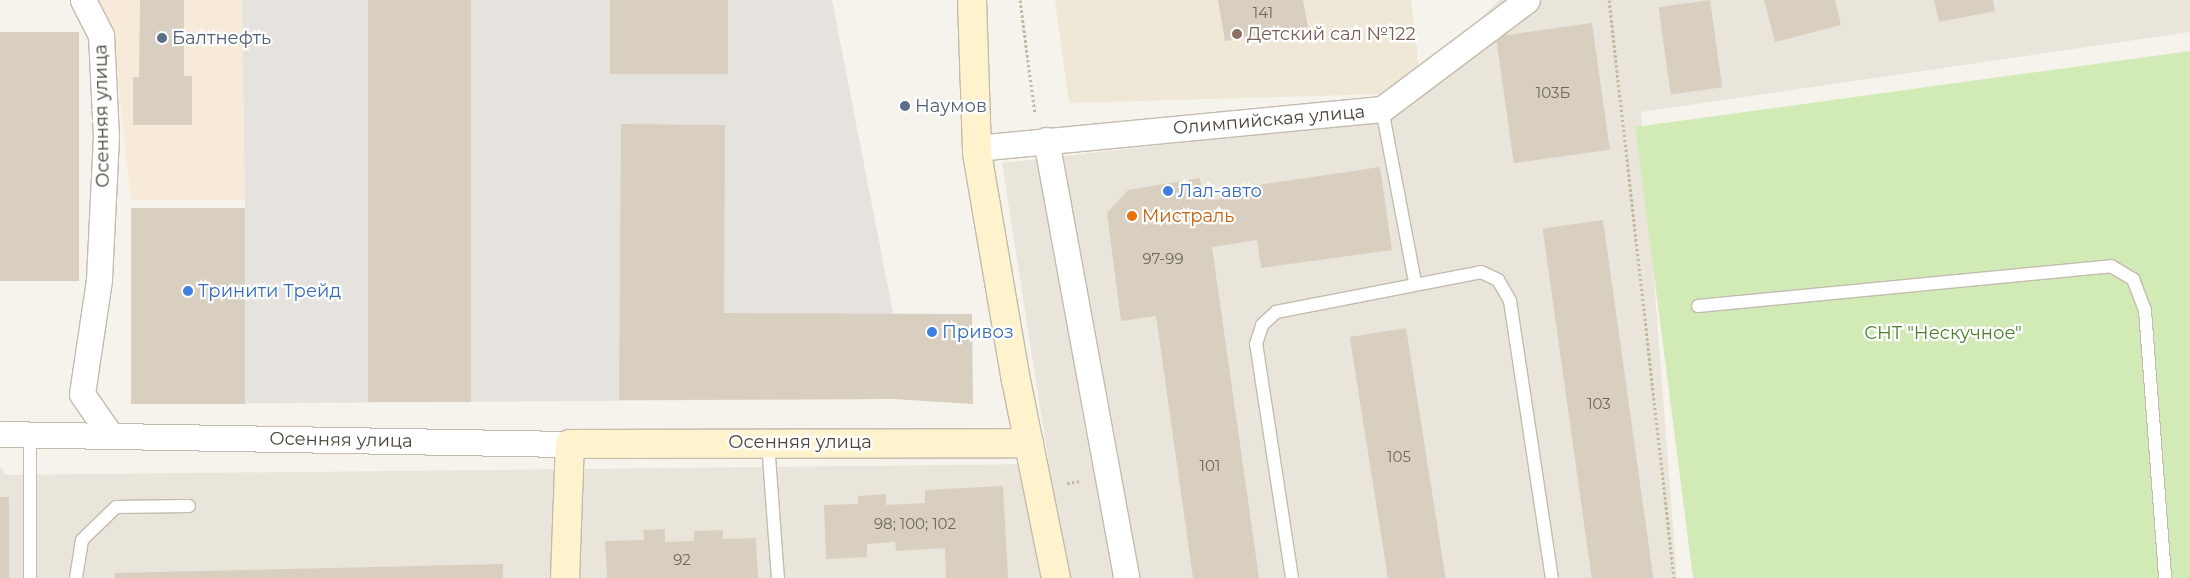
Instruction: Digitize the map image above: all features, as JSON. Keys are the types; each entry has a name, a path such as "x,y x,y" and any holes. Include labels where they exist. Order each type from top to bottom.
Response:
{"street":[{"name":"Осенняя улица","path":"83,0 101,35 106,136 99,280 82,394 111,436"},
{"path":"972,0 976,148 1029,444 1056,578"},
{"name":"Олимпийская улица","path":"976,148 1382,109 1527,0"},
{"path":"1046,140 1126,578"},
{"name":"Осенняя улица","path":"0,419 30,434"},
{"name":"Осенняя улица","path":"0,434 570,444 768,442 1029,444"},
{"path":"565,578 570,444"}],"lane":[{"path":"1382,109 1415,282"},
{"path":"1698,306 2110,266 2133,279 2145,310 2165,578"},
{"path":"1292,578 1256,344 1262,325 1276,312 1415,282 1481,272 1498,280 1510,301 1552,578"},
{"path":"30,434 30,578"},
{"path":"768,442 778,578"},
{"path":"76,578 82,540 116,508 189,506"}],"path":[{"path":"1609,0 1674,578"}],"shaded area":[{"path":"92,0 242,0 245,200 131,200 113,38"},
{"path":"242,0 832,0 893,313 893,399 131,404 131,208 245,208"},
{"name":"Детский сал №122","path":"1055,0 1411,0 1419,68 1383,94 1069,103"},
{"path":"1499,0 2190,0 2190,32 1641,112 1677,578 0,578 0,466 6,475 1049,464 1002,163 1381,120"}],"green space":[{"name":"СНТ \"Нескучное\"","path":"2190,51 2190,578 1693,578 1635,127"}],"building":[{"name":"Балтнефть","path":"140,0 184,0 184,76 192,76 192,125 133,125 133,77 139,77"},
{"path":"368,0 471,0 471,402 368,402"},
{"path":"610,0 728,0 728,74 610,74"},
{"path":"1218,0 1303,0 1308,27 1225,41"},
{"path":"1710,0 1722,87 1671,94 1659,7"},
{"path":"1764,0 1835,0 1841,25 1775,42"},
{"path":"1934,0 1993,0 1995,11 1939,22"},
{"path":"1592,23 1610,150 1514,163 1496,36"},
{"path":"0,32 79,32 79,281 0,281"},
{"path":"621,124 725,125 724,313 972,314 973,404 893,399 619,400"},
{"path":"1380,167 1392,250 1261,268 1257,240 1212,247 1259,578 1193,578 1156,316 1121,321 1107,213 1128,190 1200,178 1203,198 1218,200 1231,189"},
{"name":"Тринити Трейд","path":"131,208 245,208 245,404 131,404"},
{"path":"1603,220 1653,578 1592,578 1543,228"},
{"path":"1406,328 1446,578 1388,578 1350,337"},
{"path":"1003,486 1008,578 946,578 945,548 896,551 895,542 867,544 867,557 826,559 824,505 858,504 858,496 886,494 886,505 925,503 925,490"},
{"path":"0,497 9,497 9,578 0,578"},
{"path":"665,529 665,542 694,541 694,531 723,530 723,539 756,538 758,578 607,578 605,541 644,540 643,530"},
{"path":"503,564 503,578 115,578 115,573"}],"place":[{"name":"Детский сал №122","path":"1237,34"},
{"name":"Балтнефть","path":"162,38"},
{"name":"Наумов","path":"905,106"},
{"name":"Лал-авто","path":"1168,191"},
{"name":"Мистраль","path":"1132,216"},
{"name":"Тринити Трейд","path":"188,291"},
{"name":"Привоз","path":"932,332"}]}
